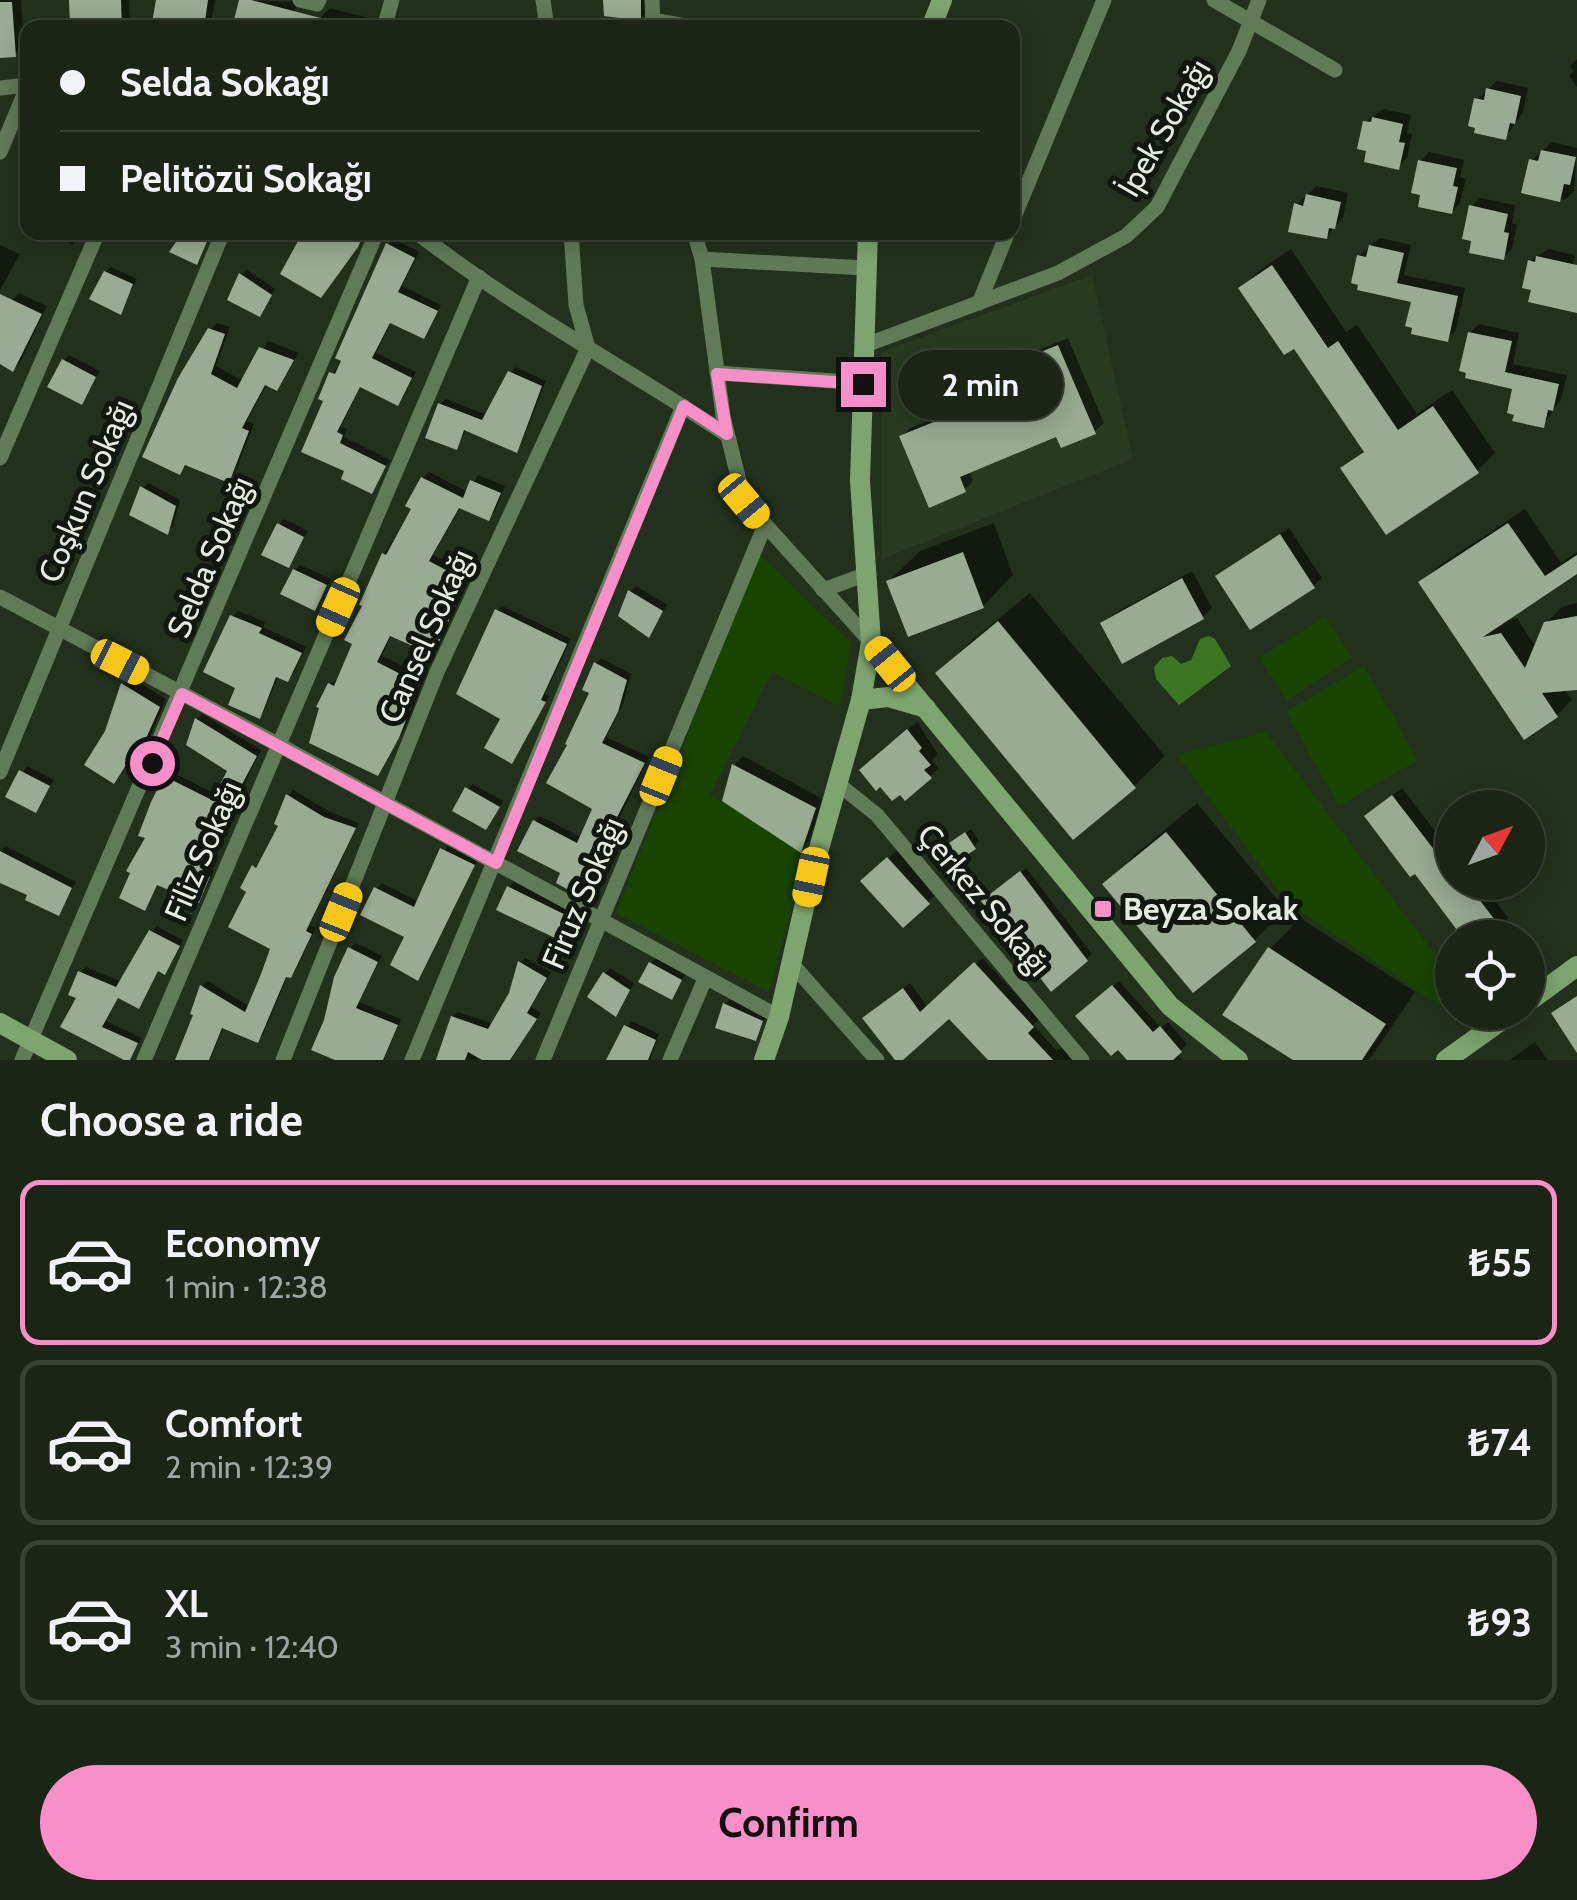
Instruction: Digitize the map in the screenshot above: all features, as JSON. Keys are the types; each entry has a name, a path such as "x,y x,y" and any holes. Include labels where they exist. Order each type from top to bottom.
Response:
{"street":[{"path":"300,0 317,4 319,0"},
{"path":"1020,203 1104,0"},
{"path":"1214,0 1335,70"},
{"name":"İpek Sokağı","path":"863,346 1058,273 1126,236 1157,207 1240,50 1259,0"},
{"path":"0,152 20,105"},
{"path":"0,458 95,240"},
{"name":"Coşkun Sokağı","path":"0,772 220,240"},
{"name":"Selda Sokağı","path":"22,1060 375,240"},
{"path":"427,240 588,348 727,434"},
{"path":"572,240 576,305 588,348"},
{"path":"696,240 727,434 744,501 872,642 1170,1006 1238,1060"},
{"path":"764,1060 779,1017 811,877 862,700 872,642 860,481 867,240"},
{"path":"979,303 1005,240"},
{"path":"702,259 865,268"},
{"name":"Filiz Sokağı","path":"144,1060 479,277"},
{"name":"Cansel Sokağı","path":"283,1060 437,672 588,348"},
{"path":"717,374 863,384"},
{"path":"412,1060 684,406"},
{"name":"Firuz Sokağı","path":"543,1060 765,525"},
{"path":"823,590 867,574"},
{"path":"0,598 279,744 779,1017"},
{"path":"862,700 888,697 926,708"},
{"name":"Çerkez Sokağı","path":"838,783 876,815 1082,1060"},
{"path":"792,964 877,1060"},
{"path":"1545,991 1575,971"},
{"path":"670,1060 705,980"},
{"path":"0,1024 67,1060"},
{"path":"1446,1060 1488,1030"}],"shaded area":[{"path":"1092,275 1133,459 882,559 881,352"},
{"path":"760,555 851,643 840,706 772,672 709,796 809,841 769,992 616,913"},
{"path":"1325,616 1352,657 1287,700 1260,658"},
{"path":"1200,639 1215,639 1231,666 1179,705 1156,679 1154,667 1162,658 1172,656 1181,664 1191,660"},
{"path":"1364,666 1418,760 1339,806 1286,712"},
{"path":"1266,732 1435,955 1435,1003 1288,903 1177,755"}],"building":[{"path":"69,0 121,0 122,20 70,20"},
{"path":"156,0 208,0 205,20 152,20"},
{"path":"239,0 251,0 328,20 234,20"},
{"path":"603,0 641,0 641,20 604,16"},
{"path":"0,2 12,2 16,57 0,58"},
{"path":"1486,88 1521,96 1515,124 1510,123 1506,140 1474,133 1475,128 1468,126 1474,98 1484,100"},
{"path":"1372,117 1403,124 1399,142 1405,143 1399,170 1364,162 1366,151 1357,149 1363,121 1371,122"},
{"path":"1541,150 1576,157 1570,185 1564,184 1560,202 1521,193 1529,159 1538,161"},
{"path":"1418,160 1457,168 1453,186 1458,187 1452,214 1418,207 1420,195 1411,193"},
{"path":"1306,194 1341,202 1335,229 1329,228 1327,239 1288,232 1294,203 1303,206"},
{"path":"1469,205 1508,214 1504,260 1469,253 1471,241 1462,239"},
{"path":"177,240 208,240 197,265 169,252"},
{"path":"299,240 361,240 321,298 280,274"},
{"path":"386,243 415,258 398,292 438,311 424,339 390,323 372,358 412,378 398,406 360,387 337,432 343,435 340,443 386,466 372,494 341,479 344,471 301,452 323,401 318,399 329,372 335,374 341,361 335,358"},
{"path":"1369,245 1404,253 1397,283 1458,296 1448,342 1411,334 1412,328 1405,326 1411,302 1357,290 1358,285 1351,283 1357,255 1366,257"},
{"path":"1536,256 1577,265 1577,313 1528,302 1531,290 1522,288 1528,260 1535,262"},
{"path":"1272,265 1328,348 1338,341 1398,430 1433,406 1479,473 1386,535 1340,468 1364,452 1294,349 1284,355 1238,288"},
{"path":"104,271 133,284 121,315 89,299"},
{"path":"239,273 272,295 260,317 227,300"},
{"path":"0,294 42,314 13,372 0,364"},
{"path":"208,328 225,334 211,374 237,388 259,347 294,360 277,391 265,385 242,428 249,431 229,483 185,465 180,475 142,457 178,378"},
{"path":"1468,332 1512,341 1505,372 1559,384 1553,411 1548,410 1544,428 1512,421 1514,415 1507,413 1512,389 1465,378 1466,373 1459,371"},
{"path":"1058,345 1096,434 1061,448 1056,437 960,477 966,492 929,508 899,436 1035,381 1026,358"},
{"path":"62,359 96,377 82,405 47,387"},
{"path":"508,371 542,386 517,453 464,430 457,450 425,438 438,403 482,420"},
{"path":"421,477 463,498 470,480 501,493 489,521 459,508 429,561 467,581 433,655 390,636 377,662 420,684 399,738 378,776 309,743 319,708 316,707 328,683 334,686 352,644 344,640 382,553 386,555 411,509 405,506"},
{"path":"140,486 176,506 168,535 129,515"},
{"path":"277,523 304,537 289,568 261,555"},
{"path":"1508,523 1545,576 1577,555 1577,574 1483,637 1501,633 1525,668 1544,622 1577,616 1577,690 1542,693 1558,717 1524,740 1418,582"},
{"path":"1280,534 1315,588 1250,630 1215,576"},
{"path":"963,552 984,608 908,637 886,581"},
{"path":"293,569 327,585 315,611 280,594"},
{"path":"1182,578 1204,619 1122,664 1100,623"},
{"path":"628,590 663,611 649,638 618,616"},
{"path":"495,609 567,644 541,700 546,702 512,764 484,748 500,719 456,694"},
{"path":"230,615 262,628 259,633 302,653 288,682 276,677 260,719 228,705 235,688 203,672"},
{"path":"998,621 1136,788 1073,840 935,673"},
{"path":"594,662 627,680 618,712 602,743 645,763 612,827 583,898 556,883 560,873 517,851 533,820 577,843 592,809 546,783 589,693 582,690"},
{"path":"121,683 160,707 140,752 136,749 114,784 84,765 105,731"},
{"path":"195,718 257,756 202,873 210,877 199,903 157,885 145,911 119,898 130,873 126,871 145,838 138,836 164,776 212,800 227,771 186,745"},
{"path":"907,729 931,765 924,770 932,778 905,801 900,795 892,801 880,787 876,791 859,770"},
{"path":"732,764 816,808 801,853 722,801"},
{"path":"19,770 50,786 36,813 5,797"},
{"path":"465,787 500,807 486,830 452,811"},
{"path":"286,794 324,817 356,828 306,931 312,934 291,978 286,977 258,1043 222,1028 209,1060 175,1060 200,985 245,1012 261,974 270,949 228,927 246,892 240,888 252,865 256,868 278,826 274,824"},
{"path":"1392,795 1435,851 1435,900 1480,900 1495,920 1450,920 1415,874 1410,877 1364,816"},
{"path":"965,832 976,849 950,866 939,850"},
{"path":"1166,832 1256,942 1193,993 1102,884"},
{"path":"440,848 475,865 418,981 390,965 404,937 360,915 374,887 414,907"},
{"path":"0,851 72,888 59,916 0,883"},
{"path":"887,857 930,904 903,928 860,881"},
{"path":"1020,871 1088,961 1051,992 981,901"},
{"path":"507,886 582,923 572,946 496,910"},
{"path":"149,930 180,946 165,975 158,971 139,1009 118,998 102,1027 138,1043 130,1060 124,1060 60,1027 76,998 68,995 78,971 116,987"},
{"path":"348,947 378,962 356,1008 398,1025 383,1060 335,1060 311,1050 324,1020 334,977"},
{"path":"1268,947 1386,1024 1362,1060 1293,1060 1222,1015"},
{"path":"518,961 547,978 527,1013 537,1019 510,1060 482,1060 468,1052 465,1060 436,1060 451,1016 488,1029 509,993"},
{"path":"649,962 682,980 672,1000 638,982"},
{"path":"974,962 1034,1027 1028,1033 1053,1060 988,1060 949,1019 903,1060 895,1060 862,1018 903,988 920,1012"},
{"path":"603,972 630,990 616,1017 587,997"},
{"path":"1112,985 1153,1032 1160,1026 1182,1052 1173,1060 1127,1060 1118,1050 1111,1056 1075,1016"},
{"path":"1577,996 1577,1053 1551,1013"},
{"path":"723,1003 763,1021 756,1041 715,1028"},
{"path":"624,1025 656,1040 648,1060 606,1060"}],"place":[{"name":"Beyza Sokak","path":"1103,909"}],"route":[{"path":"152,763 182,694 496,863 684,406 727,434 717,374 863,384"}]}
